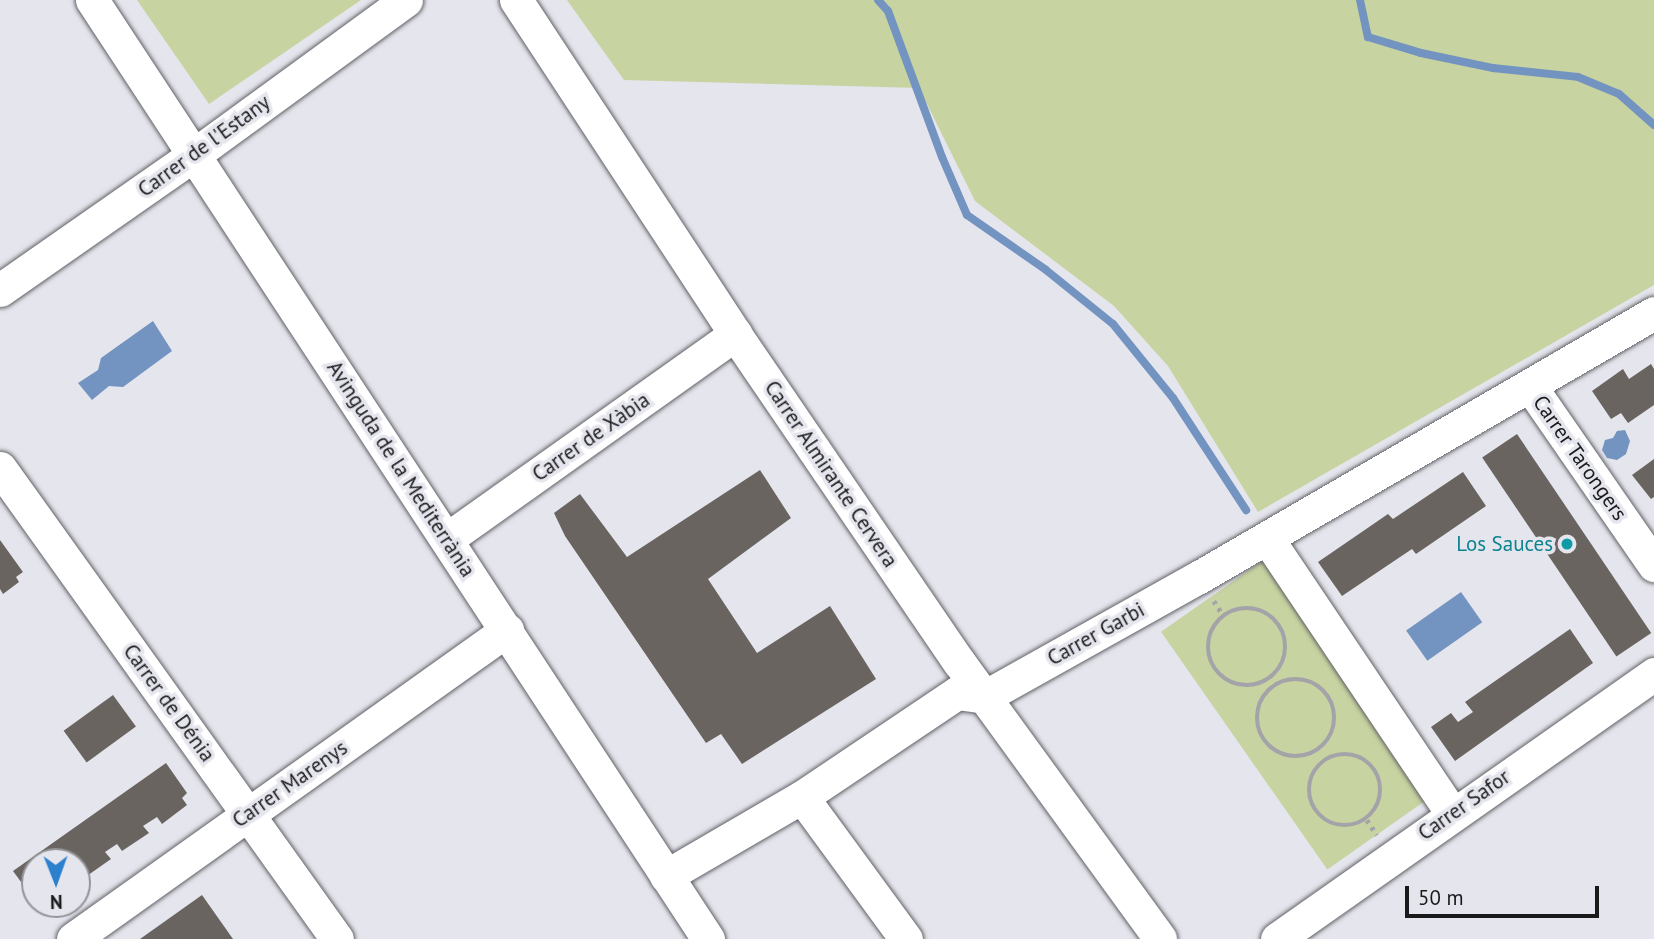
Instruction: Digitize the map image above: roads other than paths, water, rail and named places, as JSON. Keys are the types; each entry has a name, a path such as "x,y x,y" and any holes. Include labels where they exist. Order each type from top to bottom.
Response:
{"street":[{"name":"Avinguda de la Mediterrània","path":"92,0 708,939"},
{"name":"Carrer de l'Estany","path":"0,290 195,154 407,0"},
{"name":"Carrer Almirante Cervera","path":"516,0 735,334 984,697 1160,939"},
{"name":"Carrer Garbi","path":"666,876 802,797 957,693 984,697 1267,538 1654,313"},
{"name":"Carrer de Xàbia","path":"447,539 735,334"},
{"name":"Carrer Tarongers","path":"1530,386 1654,565"},
{"name":"Carrer de Dénia","path":"0,468 337,939"},
{"path":"1267,538 1452,813"},
{"name":"Carrer Marenys","path":"73,939 507,630"},
{"name":"Carrer Safor","path":"1277,939 1452,813 1654,674"},
{"path":"802,797 906,939"}],"water":[{"path":"153,321 172,351 123,387 109,386 92,400 78,383 98,370 101,358"},
{"path":"1625,430 1630,441 1626,454 1617,460 1607,458 1602,450 1605,440 1613,438 1617,431"},
{"path":"1461,592 1482,622 1427,661 1406,630"}],"waterway":[{"path":"878,0 888,11 942,157 967,215 1046,270 1113,324 1173,398 1246,510"},
{"path":"1360,0 1368,37 1421,53 1493,68 1578,77 1619,94 1654,125"}],"place":[{"name":"Los Sauces","path":"1567,544"}]}
